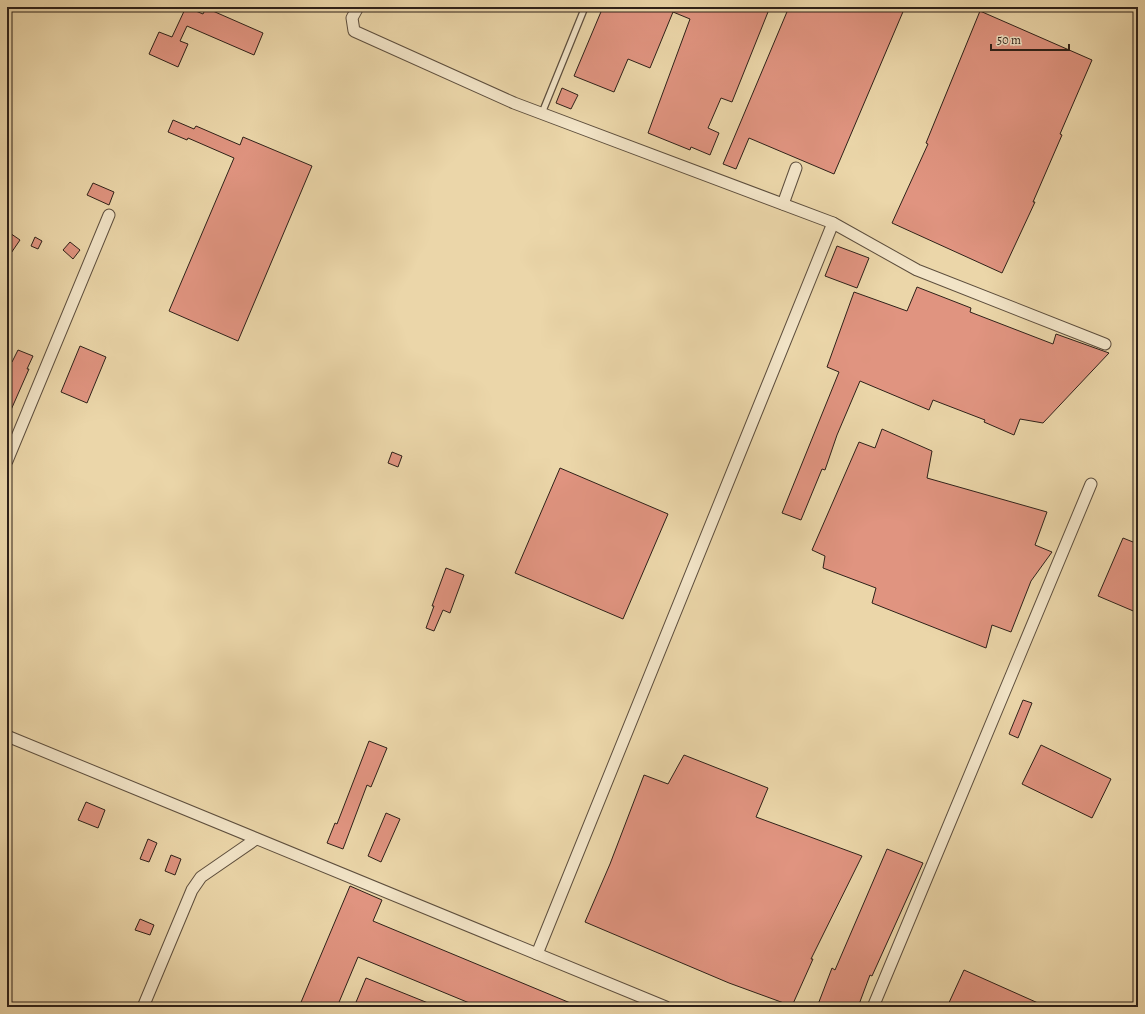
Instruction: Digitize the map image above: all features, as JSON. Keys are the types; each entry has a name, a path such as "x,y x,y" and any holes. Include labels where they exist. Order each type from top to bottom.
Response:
{"street":[{"path":"358,7 352,18 354,31 514,103 833,223 917,270 1105,344"},
{"path":"783,204 796,168"},
{"path":"7,461 109,215"},
{"path":"537,954 833,223"},
{"path":"874,1007 1091,484"},
{"path":"7,736 666,1007"},
{"path":"143,1007 192,890 201,876 256,839"}],"lane":[{"path":"542,113 585,7"}],"building":[{"path":"186,7 203,14 206,8 263,33 254,55 187,26 180,41 188,44 178,67 149,54 159,32 172,37"},
{"path":"603,7 770,7 732,102 721,98 708,128 719,133 710,155 691,147 690,150 648,133 690,19 673,12 650,68 628,59 614,92 574,76"},
{"path":"789,7 905,7 834,174 749,138 736,169 723,164"},
{"path":"980,11 1092,60 1060,134 1062,135 1033,202 1035,202 1002,273 892,223 928,144 926,143"},
{"path":"562,88 578,95 571,109 556,103"},
{"path":"173,120 194,129 196,126 240,145 243,137 312,166 238,341 169,311 234,158 188,138 187,140 168,132"},
{"path":"93,183 114,192 109,205 87,195"},
{"path":"7,231 20,240 7,259"},
{"path":"35,237 42,241 38,249 31,246"},
{"path":"70,242 80,250 73,259 63,250"},
{"path":"837,246 869,258 857,288 825,276"},
{"path":"917,287 971,308 970,312 1053,344 1056,334 1109,353 1043,423 1020,419 1014,435 984,422 985,420 933,400 929,410 860,381 837,435 825,470 822,469 801,520 782,513 839,372 827,367 854,292 907,311"},
{"path":"80,346 106,357 87,403 61,392"},
{"path":"18,350 33,356 27,369 29,369 7,419 7,369 10,361 12,362"},
{"path":"882,429 932,451 927,478 1047,512 1035,545 1052,552 1031,581 1011,632 992,625 986,648 872,603 876,588 823,568 825,556 812,550 859,442 875,448"},
{"path":"392,452 402,456 398,467 388,463"},
{"path":"560,468 668,514 623,619 515,573"},
{"path":"1123,538 1138,544 1138,613 1098,596"},
{"path":"446,568 464,575 450,613 443,610 434,631 426,628 434,606 432,606"},
{"path":"1023,700 1032,703 1018,738 1009,734"},
{"path":"369,741 387,748 371,787 367,785 343,849 327,843 335,823 337,824"},
{"path":"1041,745 1111,779 1092,818 1022,784"},
{"path":"684,755 768,788 756,817 862,856 811,959 813,959 792,1006 729,983 585,922 610,864 644,775 668,784"},
{"path":"86,802 105,810 98,828 78,820"},
{"path":"386,813 400,819 381,862 368,856"},
{"path":"148,839 157,843 149,862 140,859"},
{"path":"887,849 923,863 872,976 870,975 858,1007 817,1007 832,968 835,970"},
{"path":"171,855 181,859 175,875 165,871"},
{"path":"350,886 382,900 373,921 580,1007 479,1007 358,957 337,1007 299,1007"},
{"path":"140,919 154,925 150,935 135,930"},
{"path":"964,970 1047,1007 947,1007"},
{"path":"366,978 438,1007 354,1007"}]}
